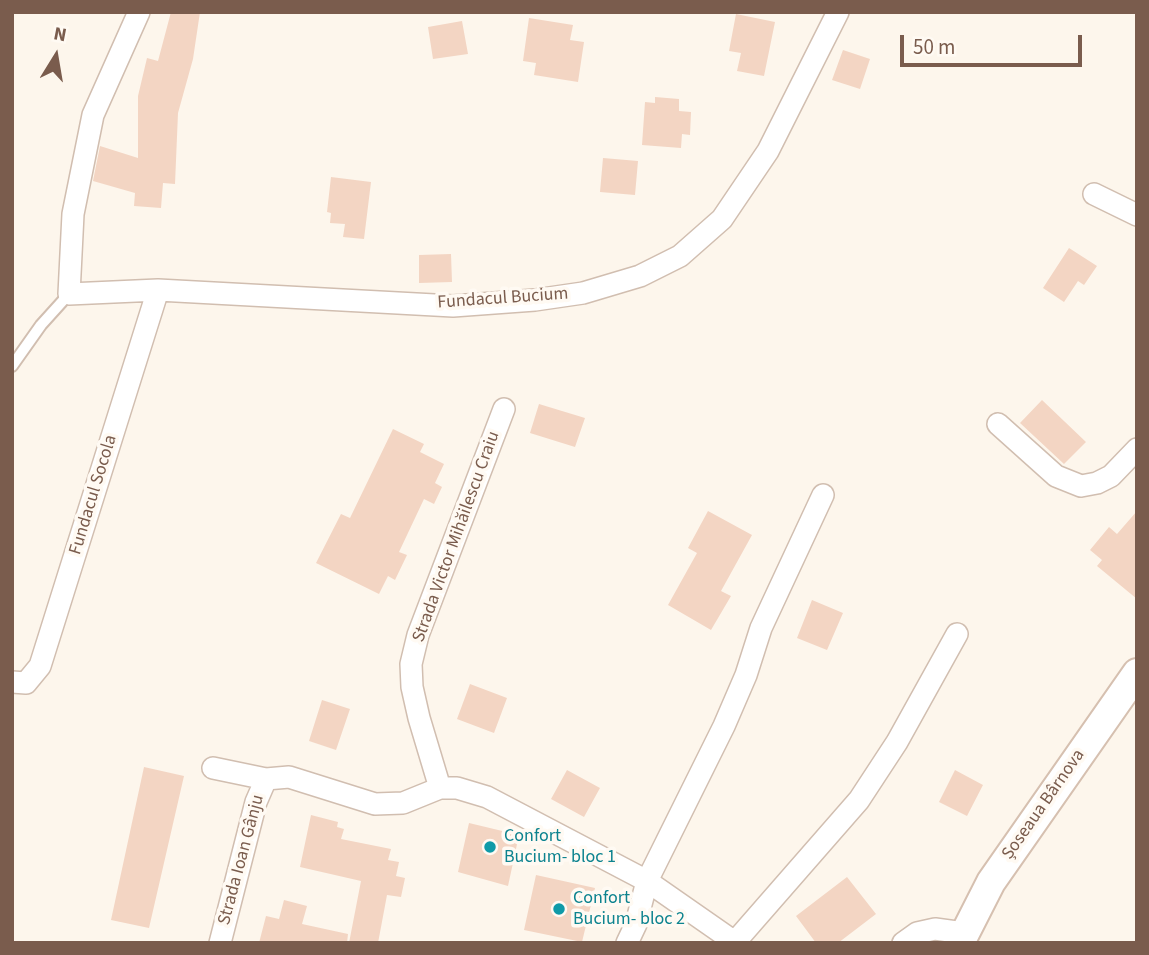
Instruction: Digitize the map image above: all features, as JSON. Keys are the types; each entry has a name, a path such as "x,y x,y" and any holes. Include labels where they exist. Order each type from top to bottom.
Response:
{"main road":[{"name":"Șoseaua Bârnova","path":"962,938 991,882 1137,673"}],"street":[{"path":"69,295 73,214 93,115 139,12"},
{"name":"Fundacul Bucium","path":"69,295 158,290 453,306 583,293 640,276 680,256 722,219 768,151 838,12"},
{"path":"1094,194 1137,215"},
{"name":"Fundacul Socola","path":"12,682 26,683 40,666 158,290"},
{"name":"Strada Victor Mihăilescu Craiu","path":"440,788 419,718 412,687 411,664 418,635 505,409"},
{"path":"998,424 1056,476 1081,486 1097,483 1111,475 1137,449"},
{"path":"627,943 636,924 647,881 732,708 765,618 823,495"},
{"path":"213,768 266,779 289,776 375,804 402,803 440,788 457,788 487,797 647,881 735,943 859,800 897,742 957,634"},
{"name":"Strada Ioan Gânju","path":"220,943 256,802 266,779"},
{"path":"903,943 917,933 934,929 962,938"}],"lane":[{"path":"12,366 41,325 69,295"}],"building":[{"path":"171,12 200,12 193,59 178,113 175,184 163,183 161,208 134,206 135,193 93,181 100,146 138,158 138,96 147,58 158,61"},
{"path":"736,14 775,22 764,76 737,71 741,53 729,51"},
{"path":"529,18 573,25 570,40 584,42 578,82 534,75 536,63 523,61"},
{"path":"462,21 468,54 433,59 428,27"},
{"path":"843,50 870,59 860,89 832,80"},
{"path":"655,97 679,99 679,111 691,112 690,135 682,134 681,148 642,145 645,102 655,103"},
{"path":"603,158 638,161 635,195 600,192"},
{"path":"331,177 371,182 364,239 343,237 345,224 330,223 331,213 327,212"},
{"path":"1069,248 1097,266 1084,285 1078,281 1064,302 1043,288"},
{"path":"451,254 452,282 419,283 419,255"},
{"path":"1042,400 1086,442 1064,464 1020,423"},
{"path":"539,404 585,418 575,447 530,433"},
{"path":"393,429 424,444 420,452 444,464 435,483 442,487 434,504 424,499 399,552 407,555 395,580 388,576 379,594 316,563 341,514 350,518"},
{"path":"708,511 752,535 721,591 731,596 711,630 668,605 697,553 688,548"},
{"path":"1137,511 1137,599 1097,566 1102,560 1090,550 1109,527 1117,534"},
{"path":"812,600 843,613 827,650 797,638"},
{"path":"470,684 507,698 494,733 457,719"},
{"path":"322,700 350,709 336,750 309,741"},
{"path":"144,767 184,776 149,928 111,920"},
{"path":"567,770 600,788 584,817 551,799"},
{"path":"955,770 983,785 967,816 939,802"},
{"path":"311,815 338,822 337,827 344,829 341,839 391,849 388,860 399,862 396,876 405,878 401,897 387,895 378,943 349,943 361,881 300,867"},
{"name":"Confort Bucium- bloc 1","path":"469,823 519,835 508,886 458,872"},
{"name":"Confort Bucium- bloc 2","path":"536,875 595,888 582,942 524,930"},
{"path":"847,877 876,914 838,943 816,943 796,916"},
{"path":"284,900 307,906 302,924 348,934 347,943 259,943 266,916 279,919"}],"place":[{"name":"Confort Bucium- bloc 1","path":"490,847"},
{"name":"Confort Bucium- bloc 2","path":"559,909"}]}
